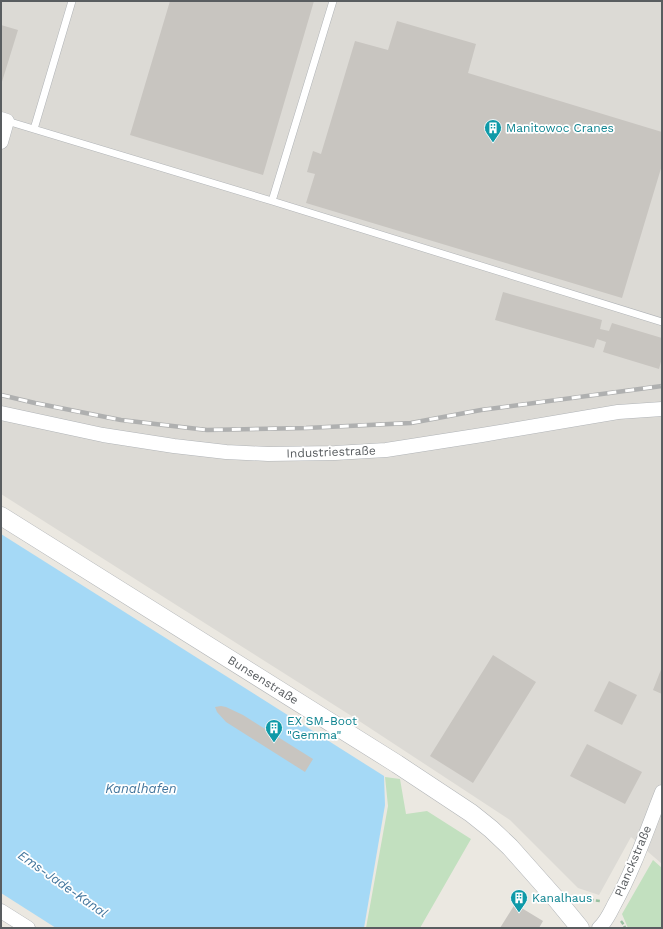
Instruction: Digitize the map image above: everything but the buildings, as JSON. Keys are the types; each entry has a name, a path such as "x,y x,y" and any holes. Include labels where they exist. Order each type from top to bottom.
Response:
{"street":[{"path":"1,142 4,120"},
{"name":"Industriestraße","path":"1,413 103,436 226,452 268,454 336,453 386,450 618,412 662,409"},
{"name":"Bunsenstraße","path":"1,516 397,764 471,813 510,847 580,928"},
{"name":"Planckstraße","path":"599,928 611,910 632,871 662,792"},
{"path":"1,911 28,928"}],"lane":[{"path":"34,129 72,1"},
{"path":"272,201 333,1"},
{"path":"4,120 272,201 662,322"}],"shaded area":[{"path":"1,1 662,1 662,864 631,837 599,895 578,888 510,820 350,715 1,494"}],"green space":[{"path":"385,777 400,779 406,814 427,811 471,839 420,928 366,928 388,806"},
{"path":"653,860 662,868 662,928 628,928 622,914"}],"water":[{"name":"Kanalhafen","path":"1,534 384,776 385,805 364,928 56,928 1,893"}],"railway":[{"path":"1,395 121,420 207,430 306,428 411,423 481,410 662,386"}],"place":[{"name":"Manitowoc Cranes","path":"493,143"},
{"name":"EX SM-Boot \"Gemma\"","path":"274,743"},
{"name":"Kanalhaus","path":"519,913"}],"water label":[{"name":"Ems-Jade-Kanal","path":"63,884"}]}
